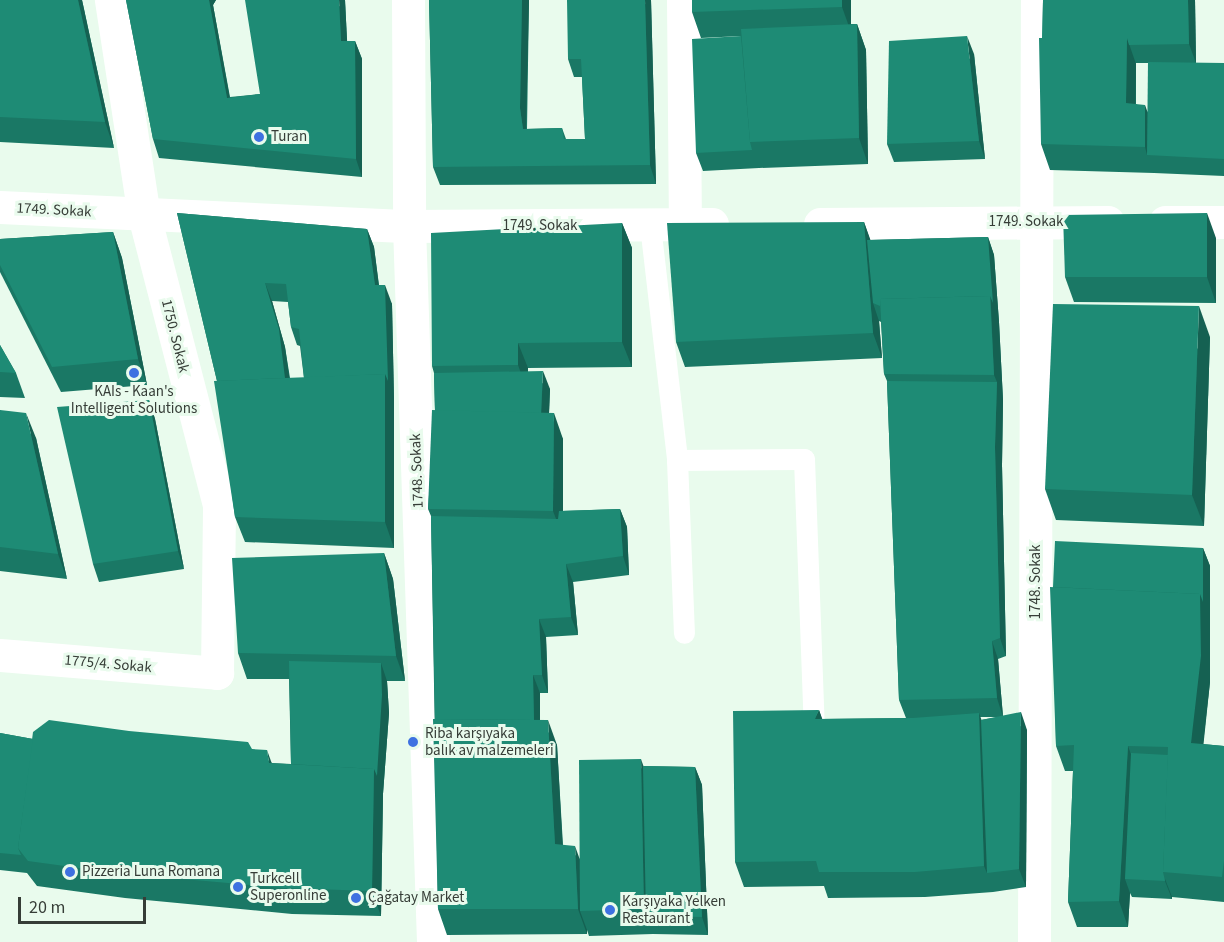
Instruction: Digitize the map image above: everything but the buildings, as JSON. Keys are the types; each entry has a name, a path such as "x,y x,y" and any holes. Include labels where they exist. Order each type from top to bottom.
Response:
{"street":[{"name":"1750. Sokak","path":"111,0 144,216 219,505 217,672"},
{"name":"1748. Sokak","path":"408,0 409,226 433,942"},
{"path":"683,0 685,225"},
{"name":"1748. Sokak","path":"1034,942 1038,0"},
{"name":"1749. Sokak","path":"0,207 144,216 409,226 743,224"},
{"name":"1749. Sokak","path":"790,224 1224,222"},
{"name":"1775/4. Sokak","path":"0,655 217,672"}],"lane":[{"path":"650,225 677,460 684,633"},
{"path":"677,460 804,459 814,728"}],"place":[{"name":"Turan","path":"259,137"},
{"name":"KAIs - Kaan's Intelligent Solutions","path":"134,373"},
{"name":"Riba karşıyaka balık av malzemeleri","path":"413,742"},
{"name":"Pizzeria Luna Romana","path":"70,872"},
{"name":"Turkcell Superonline","path":"238,887"},
{"name":"Çağatay Market","path":"356,898"},
{"name":"Karşıyaka Yelken Restaurant","path":"610,910"}]}
